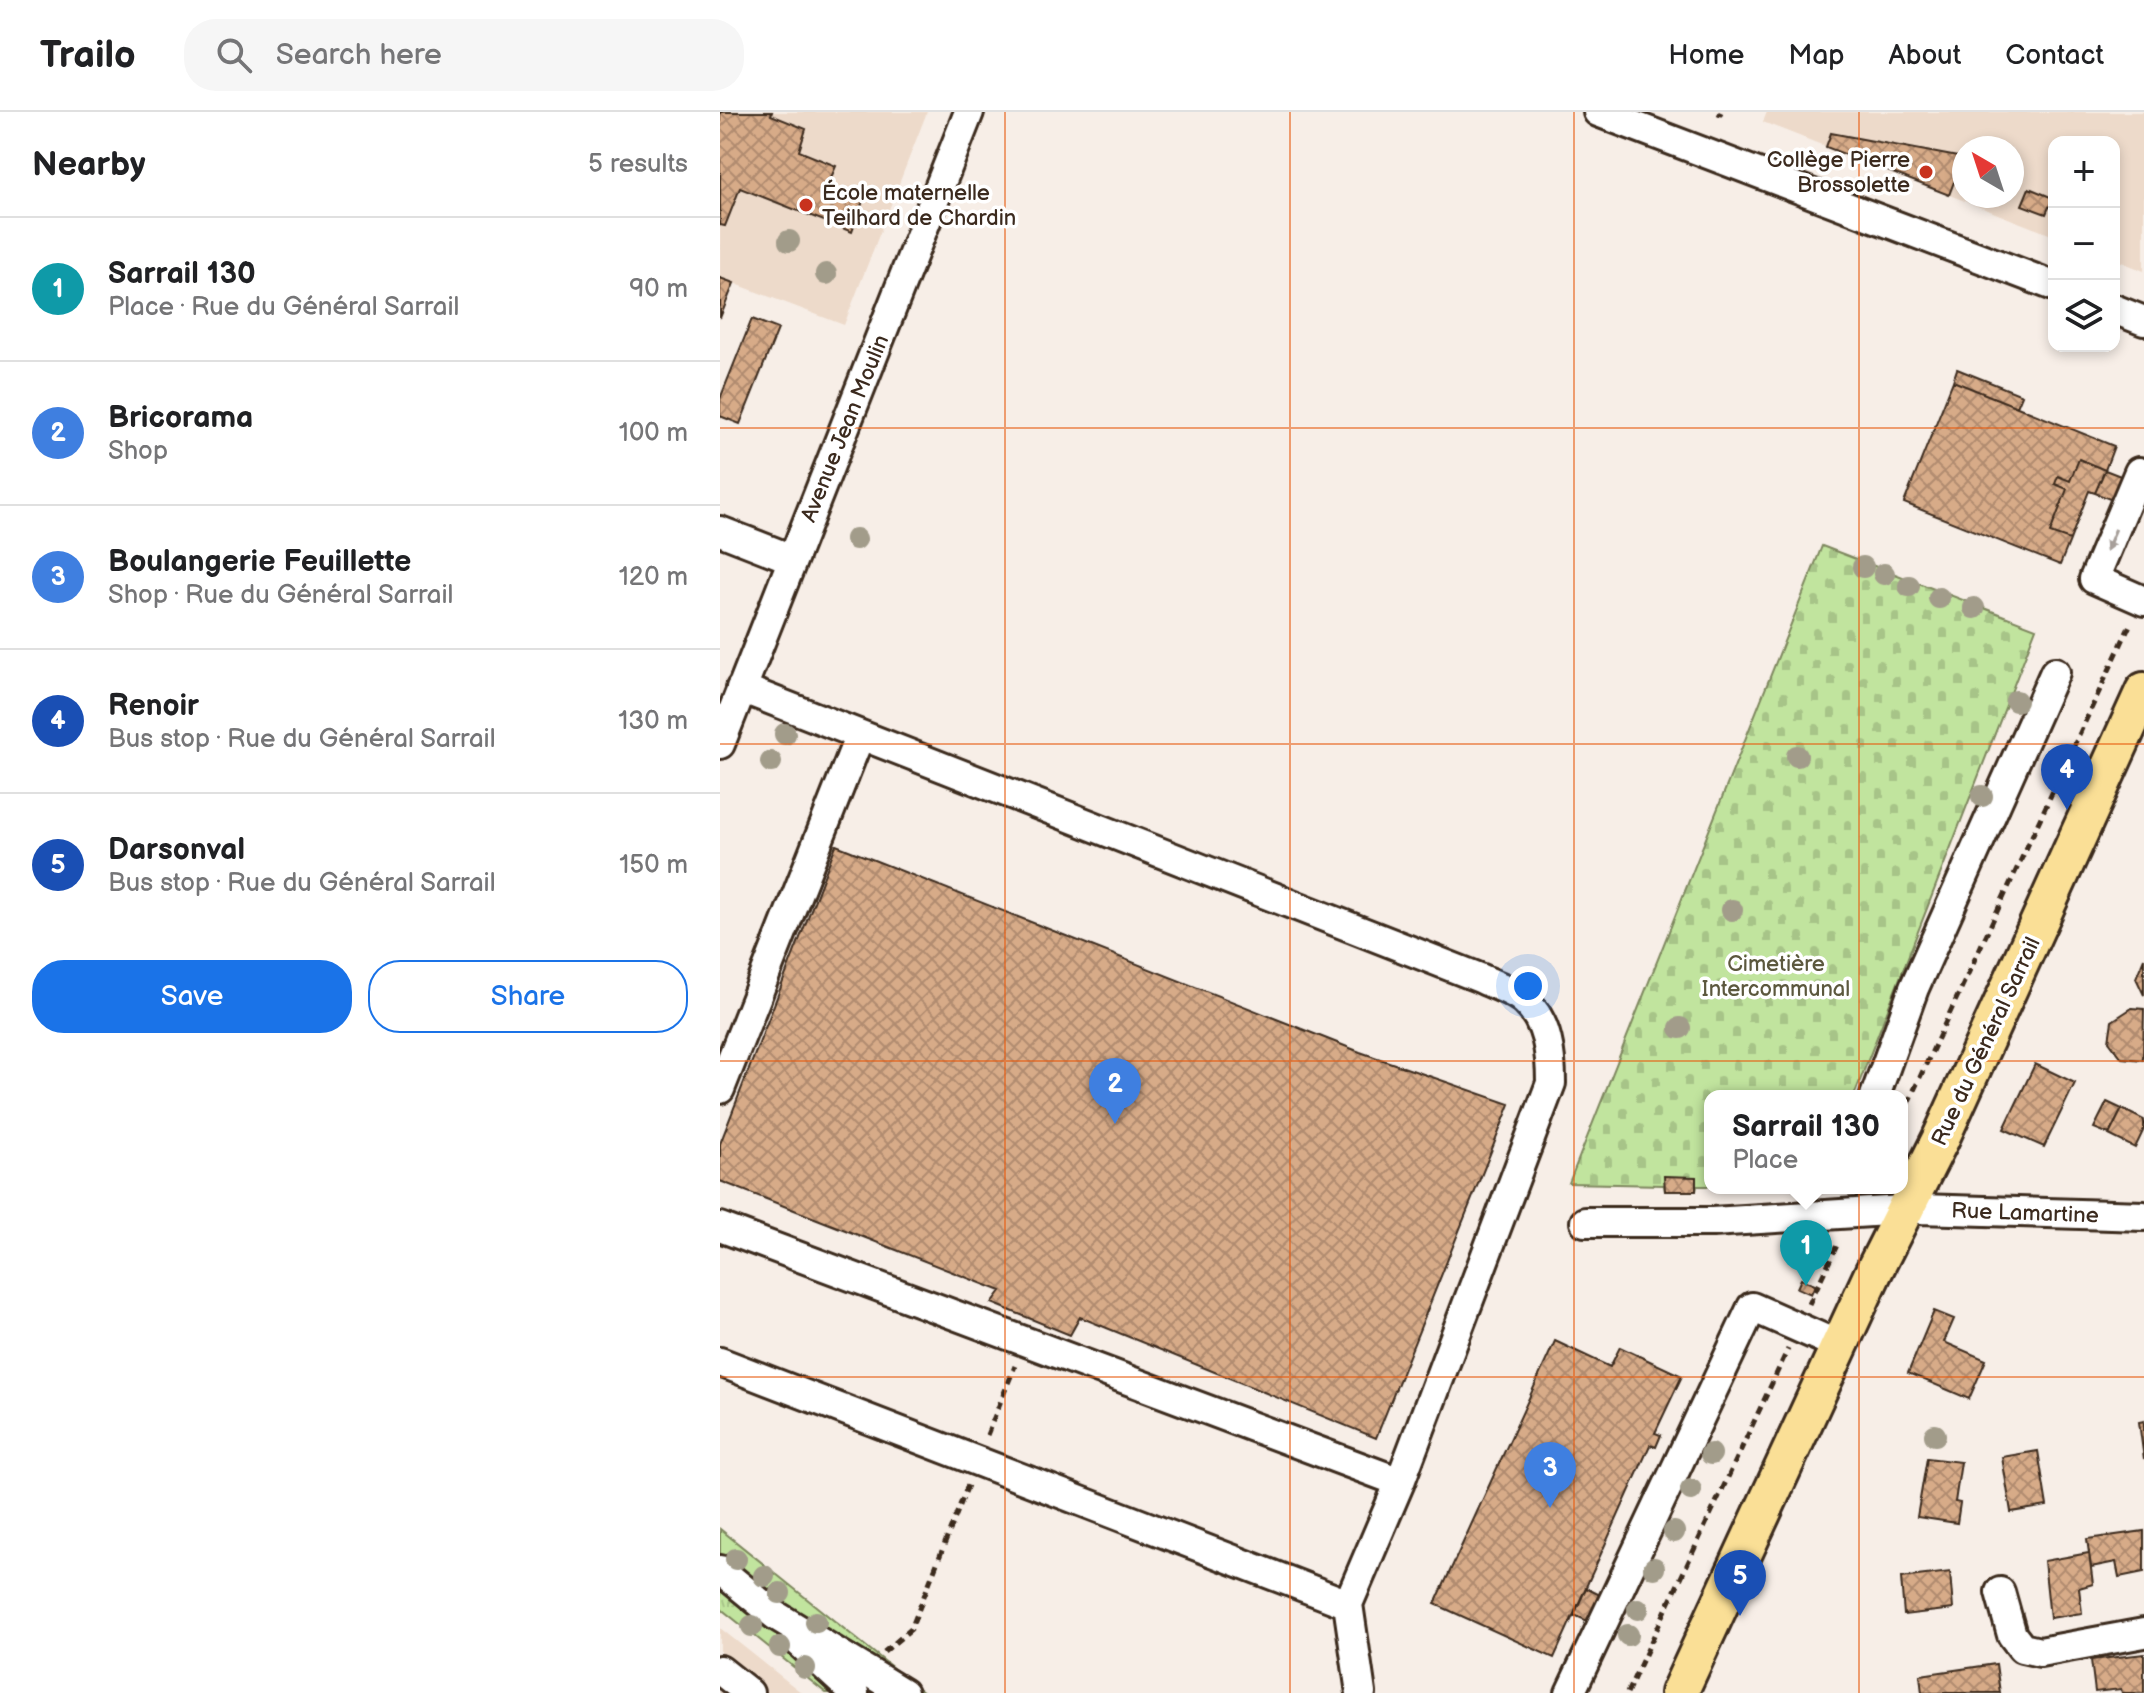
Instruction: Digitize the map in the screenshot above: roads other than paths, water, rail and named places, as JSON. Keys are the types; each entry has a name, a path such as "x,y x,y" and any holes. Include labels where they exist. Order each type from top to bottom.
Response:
{"main road":[{"name":"Rue du Général Sarrail","path":"1679,1693 2144,691"}],"street":[{"name":"Avenue Jean Moulin","path":"720,744 969,112"},
{"path":"1598,112 2048,284"},
{"path":"2120,311 2144,321"},
{"path":"2143,600 2094,579 2139,472 2144,474"},
{"path":"720,531 792,559"},
{"path":"1877,1090 1914,988 2055,672"},
{"path":"741,688 1480,978 1525,1000 1543,1028 1551,1055 1551,1083 1400,1482 1348,1604 1361,1693"},
{"path":"720,1089 860,735"},
{"name":"Rue Lamartine","path":"1585,1222 1712,1222 1843,1204 1906,1209 1985,1208 2144,1216"},
{"path":"720,1227 1400,1482"},
{"path":"1570,1693 1752,1307 1840,1346"},
{"path":"720,1362 1348,1604"},
{"path":"720,1570 775,1615 903,1693"},
{"path":"2000,1592 2012,1635 2022,1648 2040,1652 2144,1633"},
{"path":"775,1615 809,1653 854,1693"},
{"path":"720,1670 749,1693"}],"place":[{"name":"Collège Pierre Brossolette","path":"1926,172"},
{"name":"École maternelle Teilhard de Chardin","path":"806,205"},
{"name":"Renoir","path":"2067,810"},
{"name":"Bricorama","path":"1115,1124"},
{"name":"Sarrail 130","path":"1806,1286"},
{"name":"Boulangerie Feuillette","path":"1550,1508"},
{"name":"Darsonval","path":"1740,1616"}],"park label":[{"name":"Cimetière Intercommunal","path":"1776,976"}]}
